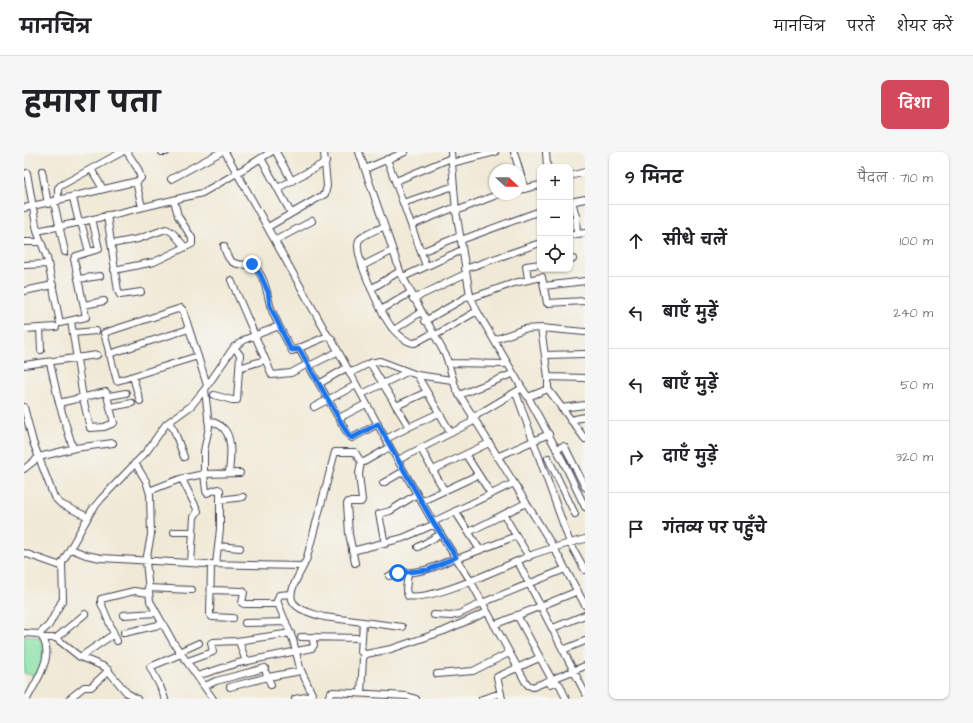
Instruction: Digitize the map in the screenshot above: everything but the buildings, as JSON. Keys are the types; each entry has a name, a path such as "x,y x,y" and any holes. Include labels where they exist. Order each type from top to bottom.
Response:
{"street":[{"path":"53,202 59,187 122,152"},
{"path":"24,208 73,198 103,189 136,182 142,177 127,152"},
{"path":"171,178 220,152"},
{"path":"225,152 276,240 328,336 331,338 390,447 434,523 470,580 517,668 530,686 533,687 585,666"},
{"path":"37,231 174,200 206,191 271,152"},
{"path":"276,152 292,180"},
{"path":"268,227 325,194 327,186 324,152"},
{"path":"359,152 383,227 401,274 449,363 452,380 459,395 554,548 585,605"},
{"path":"365,169 405,152"},
{"path":"396,181 451,158 495,152"},
{"path":"514,152 517,164"},
{"path":"546,152 547,164"},
{"path":"261,158 291,213"},
{"path":"451,158 456,209 465,271 471,297 477,312 508,364 507,376"},
{"path":"387,159 426,266"},
{"path":"278,188 326,162"},
{"path":"91,169 103,189"},
{"path":"42,171 53,202 65,252"},
{"path":"573,175 585,172"},
{"path":"27,173 37,231 53,285 59,322 71,321 86,317 74,257 99,248 92,219"},
{"path":"136,182 142,207"},
{"path":"403,203 454,186"},
{"path":"525,189 537,186"},
{"path":"412,225 489,197"},
{"path":"73,198 89,252"},
{"path":"573,202 585,199"},
{"path":"114,270 154,262 184,246 191,244 193,240 178,216 174,200"},
{"path":"573,208 576,216 577,234"},
{"path":"421,252 537,213"},
{"path":"107,215 114,270 120,295 141,292"},
{"path":"276,240 312,222"},
{"path":"383,227 360,240 358,248 362,266 371,289 381,310 394,330 413,344 477,312"},
{"path":"111,244 138,239 166,229 172,232 184,246"},
{"path":"573,235 585,234"},
{"path":"24,242 40,242"},
{"path":"381,310 465,271 537,244"},
{"path":"224,246 226,254 231,261 239,265 252,264 256,268 269,295 270,306 292,350 299,349 328,336"},
{"path":"362,266 392,250"},
{"path":"371,289 401,274 426,266 462,250"},
{"path":"24,265 47,264"},
{"path":"528,279 526,266 537,264"},
{"path":"78,279 100,276"},
{"path":"426,321 471,297 528,279 542,277 547,303 585,301"},
{"path":"231,280 256,335 265,360 273,375 291,372 338,352"},
{"path":"544,286 585,281"},
{"path":"24,291 53,285"},
{"path":"84,305 104,301"},
{"path":"198,356 116,381 104,334 105,332 178,308 183,310 198,356 206,387 209,427 204,451 206,492 220,489 218,546 211,590 211,617 234,618"},
{"path":"394,330 421,312"},
{"path":"59,403 83,398 106,392 114,424 104,427 90,428 83,398 76,359 71,321"},
{"path":"27,699 41,673 46,658 41,636 49,625 63,599 63,574 61,566 88,517 110,488 147,451 169,422 186,410 206,387 234,347 240,341 279,326"},
{"path":"24,329 56,327"},
{"path":"40,328 41,350"},
{"path":"494,340 524,329 541,328 585,332"},
{"path":"541,328 548,377 548,390 585,439"},
{"path":"109,354 189,329"},
{"path":"73,333 96,331"},
{"path":"214,395 237,400 239,353 234,347"},
{"path":"299,349 349,436 352,438 378,424"},
{"path":"545,354 585,354"},
{"path":"24,365 50,363 97,355"},
{"path":"239,368 265,360"},
{"path":"319,384 347,370 354,371 370,363 384,362 417,375 452,380"},
{"path":"50,363 59,403 73,448"},
{"path":"370,363 409,427"},
{"path":"449,363 508,364"},
{"path":"362,394 407,372"},
{"path":"417,375 451,432"},
{"path":"133,376 140,402"},
{"path":"507,376 522,388 528,397 585,507"},
{"path":"459,395 507,376"},
{"path":"548,377 585,378"},
{"path":"314,407 356,385"},
{"path":"398,460 451,432 522,388"},
{"path":"528,397 548,390"},
{"path":"396,406 427,392"},
{"path":"108,396 126,393"},
{"path":"516,393 531,441 540,460 570,543 585,570"},
{"path":"111,408 132,402"},
{"path":"339,418 366,404"},
{"path":"561,408 585,405"},
{"path":"24,407 32,442 54,497 61,504 88,517"},
{"path":"386,439 439,413"},
{"path":"570,420 585,417"},
{"path":"208,420 222,426 225,431 231,451 229,473"},
{"path":"169,422 176,433 184,457"},
{"path":"497,457 548,434"},
{"path":"24,469 39,457 73,448 113,443"},
{"path":"433,470 488,443"},
{"path":"540,460 548,458 563,446 565,447 585,487"},
{"path":"361,462 365,462 390,447"},
{"path":"420,449 444,490"},
{"path":"355,563 352,551 347,504 348,502 361,502 362,500 359,474 361,462 355,452 335,452 304,565 291,594 292,602 306,611 324,617 402,627"},
{"path":"466,454 491,494"},
{"path":"548,458 575,514"},
{"path":"135,463 146,481 149,491 151,535 146,561 148,591 156,613 180,653 205,686 212,699"},
{"path":"383,483 404,471"},
{"path":"149,491 182,479 204,474 240,473"},
{"path":"422,502 444,490 478,475"},
{"path":"182,479 198,511 194,517 191,563"},
{"path":"352,551 385,544 434,523 455,511 514,483"},
{"path":"385,544 379,514 390,511 417,494"},
{"path":"555,500 566,496"},
{"path":"220,500 243,497"},
{"path":"469,532 526,503"},
{"path":"455,511 480,550"},
{"path":"504,514 529,557"},
{"path":"174,532 193,532"},
{"path":"418,547 441,534"},
{"path":"389,576 401,572 408,573 431,569 456,558 516,536"},
{"path":"408,573 406,593 410,596 432,594 450,590 470,580 529,557 585,539"},
{"path":"218,546 240,548"},
{"path":"71,549 93,557 146,561 298,567 304,565"},
{"path":"24,553 61,566"},
{"path":"518,562 528,584 574,670 585,693 585,699"},
{"path":"434,614 455,615 565,569"},
{"path":"117,641 101,602 102,599 134,591 192,590"},
{"path":"211,590 243,591 242,603 244,604 278,604"},
{"path":"494,624 578,591"},
{"path":"291,594 279,595 277,598 278,604 291,633 301,671 312,694 311,696 296,699"},
{"path":"363,623 361,652 366,654 391,649 444,632 487,612"},
{"path":"123,615 156,613"},
{"path":"56,638 85,614"},
{"path":"517,615 552,680"},
{"path":"552,628 585,615"},
{"path":"245,623 286,622"},
{"path":"124,633 163,624"},
{"path":"24,633 56,638 80,657 102,665 109,670 127,693 137,699"},
{"path":"188,662 213,652 212,642 239,641 291,633"},
{"path":"80,657 114,634"},
{"path":"301,637 362,638"},
{"path":"197,676 215,669 312,648 314,645 312,637"},
{"path":"239,641 246,662"},
{"path":"564,650 585,641"},
{"path":"165,699 150,667 199,643"},
{"path":"438,674 474,671 509,653"},
{"path":"361,693 363,658 366,654"},
{"path":"262,658 271,685"},
{"path":"482,699 502,696 497,677 539,658"},
{"path":"205,686 216,681 265,668"},
{"path":"69,699 84,687 91,687 109,670"},
{"path":"230,687 268,677 301,671"},
{"path":"532,691 556,682 560,685 566,699"},
{"path":"328,699 331,692 407,696 416,699"}],"green space":[{"path":"24,635 38,637 43,646 44,651 41,667 36,676 24,673"}],"route":[{"path":"252,264 260,274 268,292 270,306 288,345 291,350 299,349 349,436 352,438 378,424 433,522 456,557 428,570 398,573"}]}
